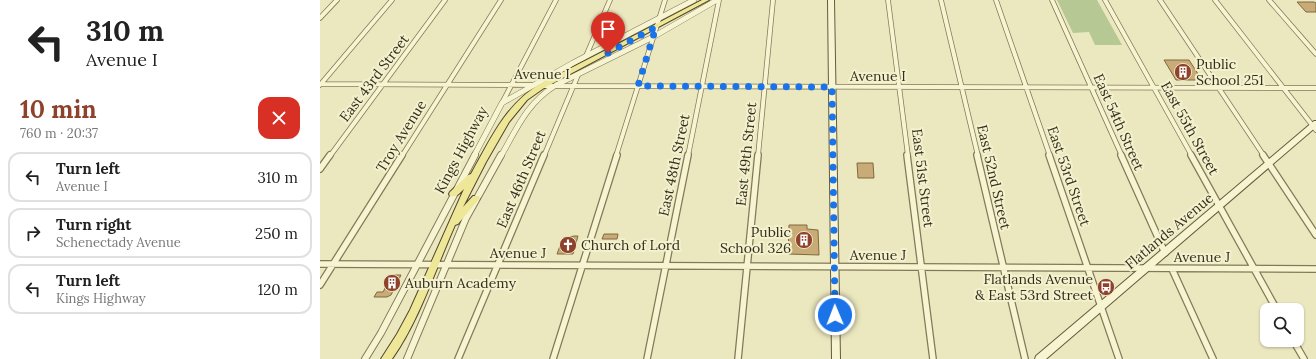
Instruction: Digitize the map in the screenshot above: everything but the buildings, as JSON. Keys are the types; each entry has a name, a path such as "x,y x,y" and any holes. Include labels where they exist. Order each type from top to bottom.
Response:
{"main road":[{"name":"Kings Highway","path":"386,359 410,319 462,199 510,113 517,104 530,92 706,0"},
{"path":"830,0 836,359"},
{"path":"687,10 717,1"},
{"path":"602,48 624,44"},
{"name":"Flatlands Avenue","path":"1039,359 1219,206 1315,127"},
{"path":"453,194 477,171"},
{"path":"449,229 476,198"}],"street":[{"path":"320,18 337,0"},
{"path":"320,85 392,0"},
{"name":"East 43rd Street","path":"320,169 445,0"},
{"name":"Troy Avenue","path":"320,284 501,0"},
{"path":"502,103 556,0"},
{"path":"586,56 610,0"},
{"path":"552,359 665,0"},
{"name":"Kings Highway","path":"365,359 381,333 502,103 529,85 659,20 694,0"},
{"name":"East 49th Street","path":"738,359 774,0"},
{"name":"East 51st Street","path":"888,0 934,359"},
{"name":"East 52nd Street","path":"941,0 1025,359"},
{"name":"East 53rd Street","path":"996,0 1118,359"},
{"name":"East 54th Street","path":"1052,0 1165,253"},
{"name":"East 55th Street","path":"1105,0 1273,303"},
{"path":"1160,0 1316,235"},
{"path":"1215,0 1315,127"},
{"path":"1269,0 1316,54"},
{"path":"407,359 476,198 530,106 543,93 653,37 717,1"},
{"name":"East 48th Street","path":"647,359 702,86 717,1"},
{"name":"East 46th Street","path":"458,359 578,75"},
{"name":"Avenue I","path":"320,85 1316,88"},
{"name":"Avenue J","path":"320,264 1316,269"},
{"path":"1172,269 1213,359"},
{"path":"1297,347 1304,359"}],"green space":[{"path":"1057,0 1097,0 1122,45 1095,45 1089,32 1073,33"}],"place":[{"name":"Public School 251","path":"1183,72"},
{"name":"Public School 326","path":"804,240"},
{"name":"Church of Lord","path":"568,245"},
{"name":"Auburn Academy","path":"392,283"},
{"name":"Flatlands Avenue & East 53rd Street","path":"1106,287"}],"route":[{"path":"608,53 656,27 638,86 832,87 835,315"}]}
